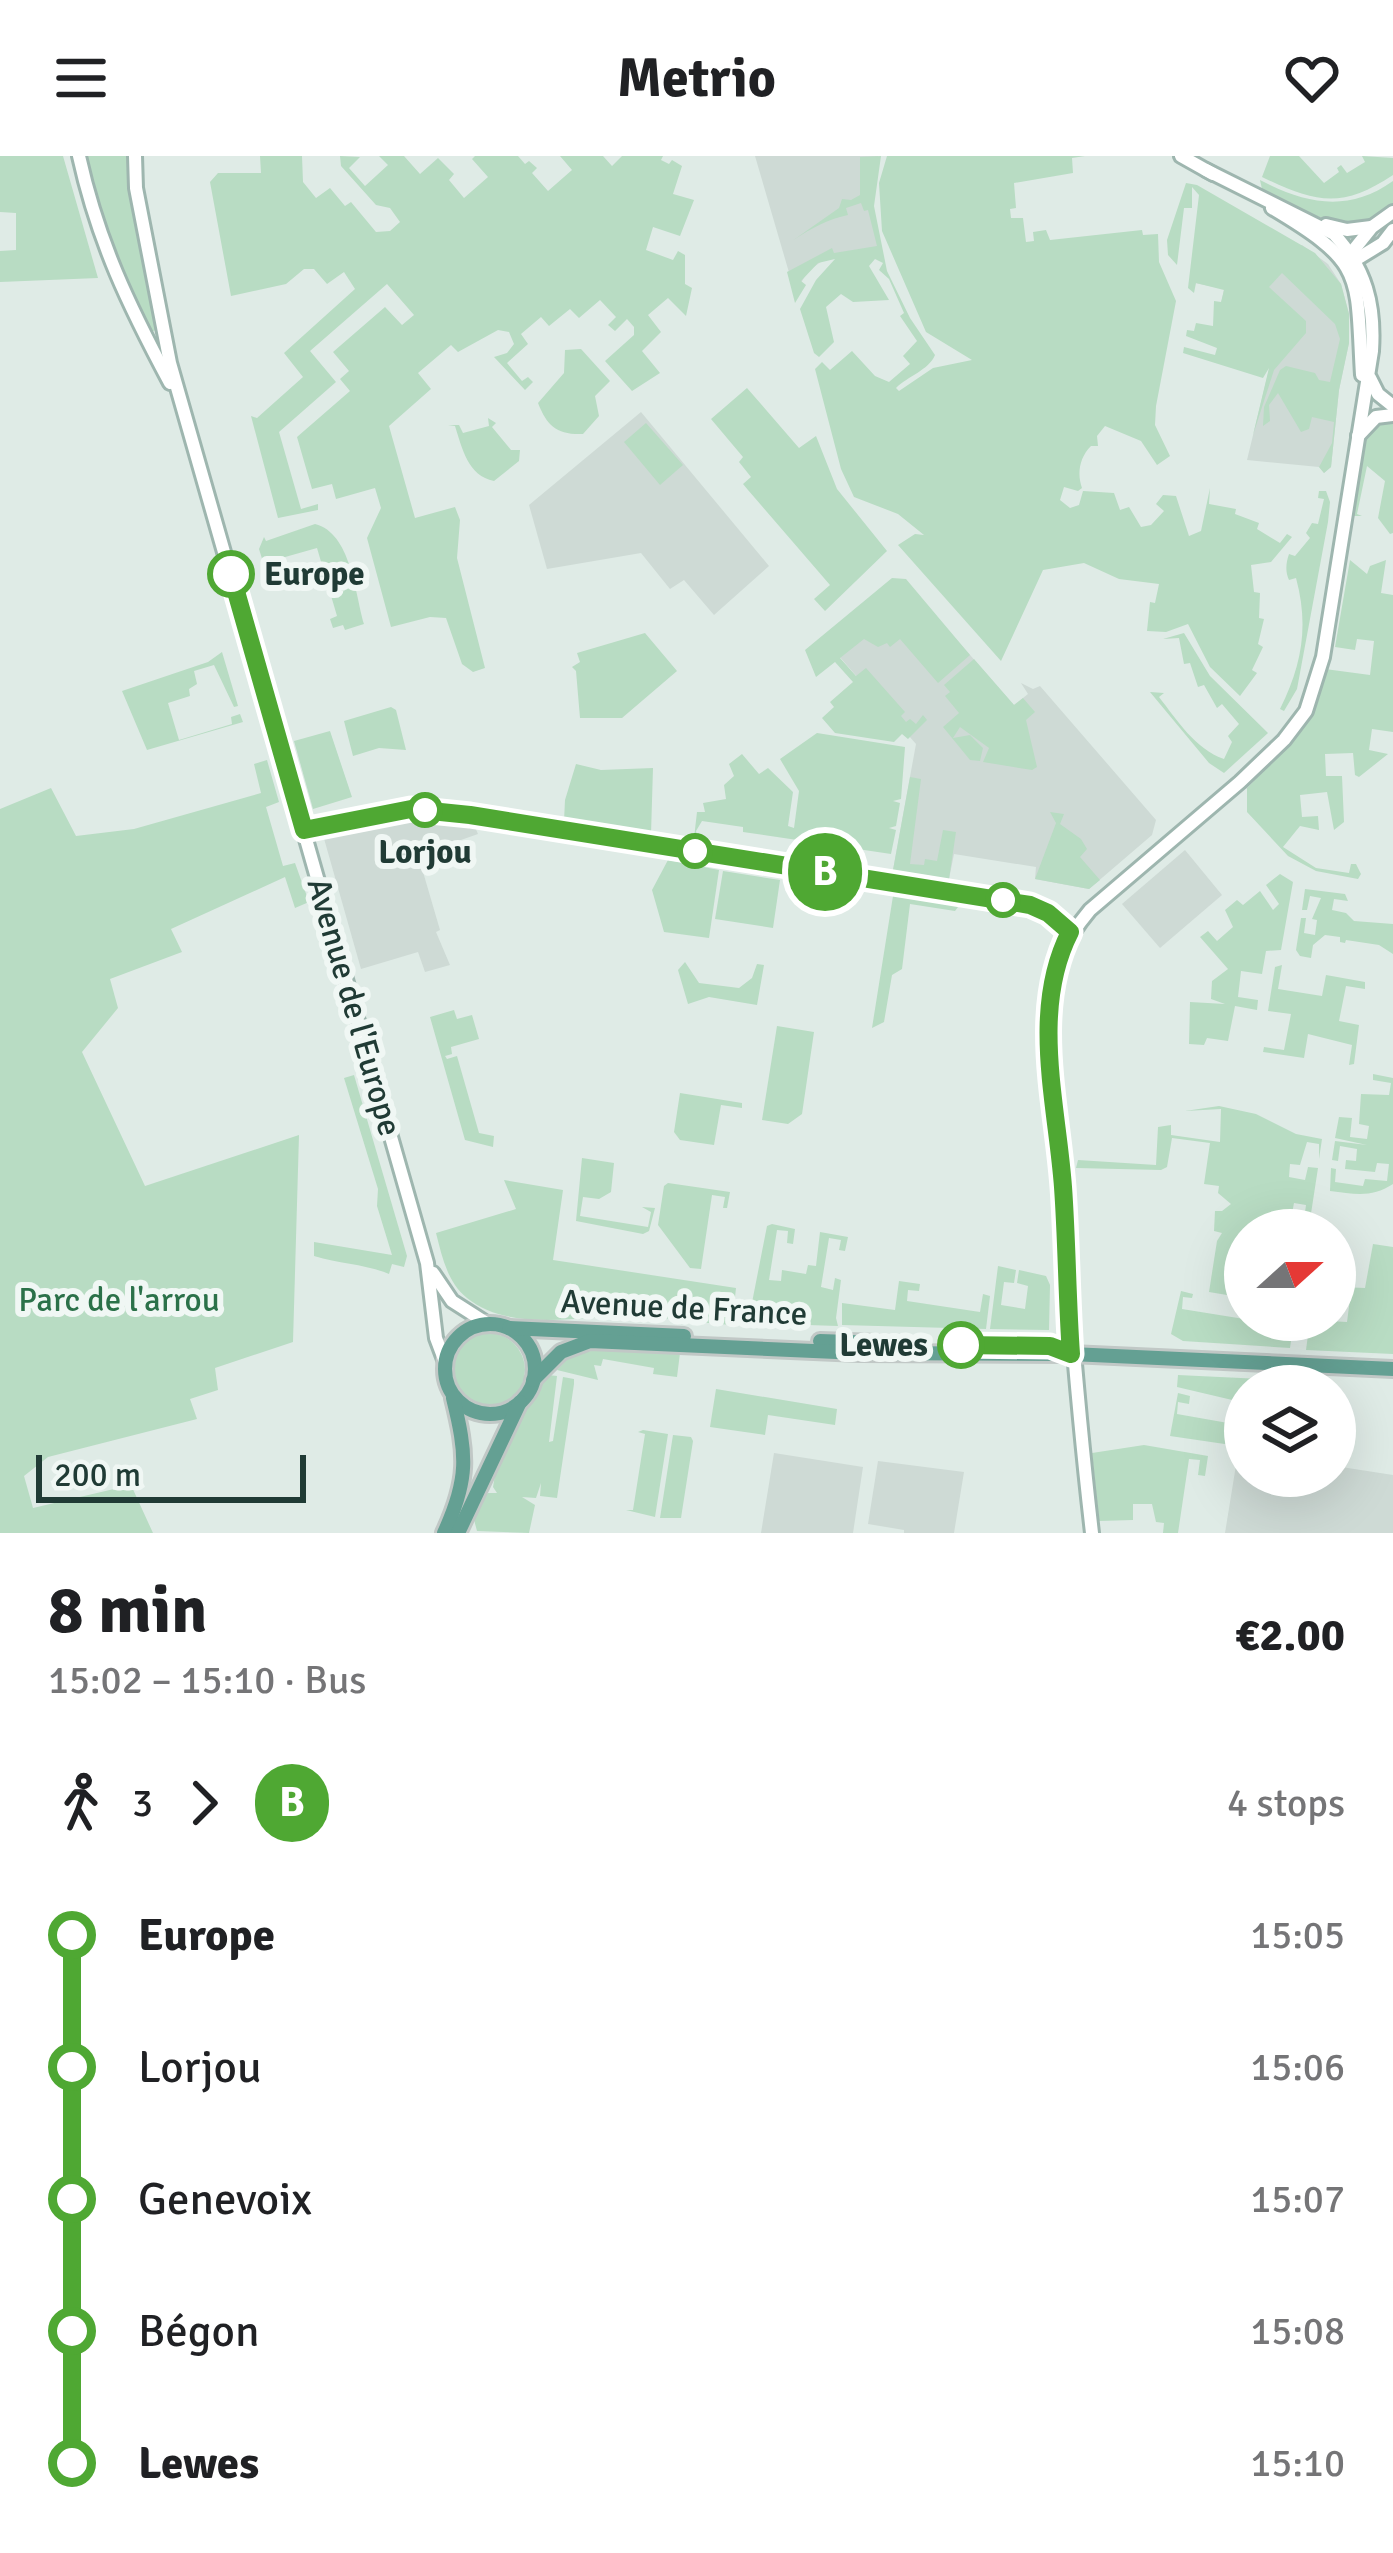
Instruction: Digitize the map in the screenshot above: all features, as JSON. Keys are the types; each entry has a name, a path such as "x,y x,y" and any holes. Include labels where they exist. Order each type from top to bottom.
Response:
{"main road":[{"path":"444,1533 466,1467 445,1362 459,1335 488,1324 509,1328 530,1350 533,1380 458,1533"},
{"name":"Avenue de France","path":"509,1328 738,1340 1050,1346 1071,1354"},
{"name":"Avenue de France","path":"533,1380 562,1352 590,1341 859,1353 1071,1354 1393,1369"},
{"path":"451,1394 462,1405 492,1414 520,1402"}],"street":[{"path":"79,156 103,246 182,405"},
{"path":"135,156 136,188 161,329 182,405"},
{"path":"1181,156 1350,259 1362,318 1364,400"},
{"path":"1206,170 1322,225 1347,230 1372,226"},
{"path":"1350,259 1372,226 1393,212"},
{"path":"1092,1533 1071,1354 1067,1232 1048,1013 1056,963 1070,932 1090,910 1284,740 1306,711 1315,687 1325,649 1373,322 1366,284 1322,225"},
{"path":"1350,259 1383,243 1393,230"},
{"path":"144,335 157,340 161,329"},
{"path":"1369,371 1373,387 1393,411"},
{"path":"1364,400 1393,411"},
{"name":"Avenue de l'Europe","path":"182,405 428,1263 436,1338 445,1362"},
{"path":"1357,436 1376,417 1393,411"},
{"name":"Avenue de l'Europe","path":"428,1263 452,1300 488,1324"}],"shaded area":[{"path":"755,156 878,156 870,203 882,252 825,259 808,271 795,293"},
{"path":"1302,245 1328,264 1341,284 1349,314 1331,467 1324,473 1319,467 1247,460 1271,361 1214,341 1224,289 1195,283"},
{"path":"641,412 769,566 714,615 684,580 670,589 641,553 547,569 529,505"},
{"path":"913,590 1014,705 1028,694 1021,683 1033,689 1040,686 1156,820 1152,835 1089,889 1035,879 1036,867 954,854 949,879 893,870 916,744 838,655"},
{"path":"387,820 475,827 478,834 427,852 421,865 440,930 436,932 450,965 425,972 418,952 361,969 323,835"},
{"path":"1185,850 1222,895 1160,948 1122,904"},
{"path":"774,1453 863,1467 853,1533 761,1533"},
{"path":"878,1461 964,1472 954,1533 904,1533 868,1524"},
{"path":"1356,1469 1393,1475 1393,1533 1225,1533 1231,1497 1356,1497"}],"green space":[{"path":"0,156 63,156 98,278 0,282 0,251 16,250 16,213 0,212"},
{"path":"83,156 132,156 131,185 156,330 151,332 143,324 108,244"},
{"path":"260,156 302,156 303,182 316,198 330,188 345,206 351,202 376,232 390,231 400,222 390,208 376,205 341,166 340,156 360,157 349,168 365,186 388,165 379,156 404,156 420,174 438,158 454,174 449,180 464,198 488,177 472,159 475,156 518,156 525,164 529,161 537,168 532,173 548,191 572,170 560,156 603,156 612,166 622,156 663,156 661,160 682,166 673,194 694,200 680,236 653,227 646,250 673,260 678,251 685,255 685,284 692,288 686,316 668,298 648,315 661,332 642,351 660,373 632,391 605,361 634,335 634,327 627,319 615,331 608,325 616,317 600,300 579,318 570,309 549,326 541,317 521,334 528,344 507,363 522,381 528,377 533,382 525,390 494,357 507,353 514,344 509,332 498,330 458,352 451,345 418,373 431,389 389,426 415,518 455,507 460,520 457,558 485,668 473,672 462,664 446,618 391,627 367,538 381,508 375,488 336,499 332,484 312,489 297,437 350,391 340,379 349,371 333,352 385,307 402,325 414,315 387,284 310,351 336,382 279,432 301,509 318,504 318,510 278,518 251,416 257,418 303,377 284,353 355,289 344,272 327,284 314,269 304,269 286,284 231,296 210,182 218,173 261,173"},
{"path":"881,156 874,206 887,271 935,355 896,388 899,391 933,368 972,360 926,332 882,231 879,183 887,156 1085,156 1072,158 1073,173 1014,183 1016,208 1010,209 1011,218 1023,218 1026,242 1034,241 1033,232 1046,230 1050,240 1142,230 1143,235 1158,234 1159,262 1176,301 1155,425 1170,456 1157,465 1141,441 1105,426 1097,436 1098,446 1091,446 1082,461 1082,488 1064,487 1060,500 1070,508 1079,505 1083,491 1114,493 1120,510 1129,507 1141,527 1151,525 1164,511 1156,504 1163,495 1176,496 1189,536 1201,531 1210,488 1209,504 1236,509 1235,514 1259,523 1257,529 1280,543 1287,534 1292,537 1271,562 1251,565 1254,592 1260,593 1259,618 1264,619 1258,644 1263,647 1252,670 1257,673 1240,696 1210,667 1188,624 1166,632 1147,631 1150,602 1155,603 1159,584 1119,579 1084,563 1043,570 1001,661 898,545 915,534 924,535 898,514 854,497 841,469 815,369 822,362 830,370 852,351 875,376 889,382 910,364 903,356 917,341 900,316 904,313 889,279 879,270 883,263 875,259 869,266 889,300 853,302 841,294 826,307 834,342 819,357 800,309 835,259 818,263 801,281 806,285 795,303 787,272 832,248 834,253 877,246 868,210 861,203 846,208 848,215 792,241 839,208 842,199 860,195 860,157"},
{"path":"1270,156 1299,156 1324,183 1341,165 1347,173 1365,162 1362,156 1393,158 1393,175 1359,193 1314,197 1262,177"},
{"path":"1260,180 1294,195 1327,202 1360,198 1393,181 1393,207 1359,222 1327,219 1262,189"},
{"path":"1186,183 1315,253 1341,284 1349,314 1349,343 1331,467 1324,473 1319,467 1332,443 1334,422 1312,417 1309,429 1301,432 1278,393 1269,405 1270,421 1263,426 1264,407 1280,370 1286,366 1330,382 1340,339 1335,324 1282,273 1269,287 1306,321 1306,333 1274,370 1253,435 1269,368 1263,378 1183,353 1184,347 1215,355 1217,348 1186,336 1196,323 1213,326 1214,301 1221,302 1224,290 1196,283 1194,293 1188,288 1199,195 1192,187 1192,208 1184,208 1177,265 1168,255 1167,240"},
{"path":"581,349 610,381 595,396 599,416 583,434 566,433 554,428 538,403 564,373 565,350"},
{"path":"747,388 799,448 816,436 837,489 887,551 825,611 814,599 830,585 743,484 751,477 739,462 743,457 711,419"},
{"path":"488,418 511,450 520,450 519,461 494,481 472,467 455,426 448,425 459,425 463,433 489,426"},
{"path":"1393,421 1390,534 1378,518 1385,481 1367,466 1357,514 1362,516 1351,516 1360,443 1376,422"},
{"path":"646,423 683,465 660,485 624,442"},
{"path":"1319,491 1326,491 1330,502 1328,522 1297,689 1284,711 1280,709 1294,677 1302,629 1296,578 1289,580 1287,564 1289,554 1295,556 1310,538 1306,533 1312,523 1318,524 1324,499 1318,498"},
{"path":"315,524 337,539 344,551 364,624 333,628 330,619 337,616 317,548 271,561 272,568 264,565 259,549 264,537 266,541"},
{"path":"1350,560 1367,574 1370,566 1386,560 1381,593 1393,595 1393,732 1372,729 1369,750 1388,754 1359,777 1353,753 1325,754 1326,776 1342,776 1344,822 1334,830 1327,792 1300,795 1302,817 1318,816 1319,830 1300,826 1283,847 1316,868 1349,873 1351,864 1356,864 1361,874 1358,879 1316,871 1288,856 1247,812 1247,788 1293,733 1325,669 1370,675 1374,641 1357,639 1355,650 1335,647"},
{"path":"892,578 906,579 970,655 938,683 900,639 890,647 887,643 878,647 864,639 840,658 856,676 866,668 905,712 901,716 906,722 910,719 916,724 923,715 927,720 908,739 902,734 894,742 835,733 822,718 834,707 830,702 853,682 835,662 816,677 805,650"},
{"path":"645,633 677,671 622,718 580,718 572,667 580,662 577,653"},
{"path":"1184,633 1210,676 1268,733 1224,773 1209,763 1150,692 1164,693 1159,697 1187,733 1224,759 1232,742 1228,736 1239,724 1222,704 1217,708 1204,685 1198,687 1190,663 1184,664 1179,638 1163,639"},
{"path":"222,652 238,706 234,707 214,665 194,671 197,684 189,689 190,696 168,703 179,740 232,724 231,717 240,714 243,722 147,750 122,691 208,662"},
{"path":"974,659 1014,705 1023,698 1035,712 1026,720 1037,767 1032,770 983,762 989,748 960,727 953,738 970,735 983,748 980,761 970,760 943,727 959,713 945,696 950,692 944,685"},
{"path":"391,707 396,710 406,750 379,748 353,756 344,721"},
{"path":"330,731 352,797 313,809 294,741"},
{"path":"817,733 905,747 901,799 893,801 900,803 896,826 889,828 896,830 891,854 743,832 743,827 702,821 696,831 698,839 694,838 697,812 705,812 703,803 726,799 724,785 734,776 729,764 742,754 759,774 768,768 793,792 788,826 794,828 799,791 780,759"},
{"name":"Parc de l'arrou","path":"267,760 279,802 266,807 283,866 295,863 309,902 295,908 285,877 171,929 182,952 110,979 118,1008 82,1052 145,1186 299,1135 293,1342 215,1368 218,1390 190,1399 197,1419 48,1457 24,1476 33,1508 131,1485 153,1533 0,1533 0,809 51,788 76,836 134,829 261,793 254,764"},
{"path":"576,764 601,770 653,768 651,834 564,821"},
{"path":"910,777 921,779 910,864 937,861 943,830 956,832 949,879 893,870"},
{"path":"1050,812 1064,814 1060,824 1087,849 1080,857 1100,880 1089,889 1035,879 1056,823"},
{"path":"668,860 719,870 709,938 664,932 652,890"},
{"path":"723,871 780,880 773,928 715,919"},
{"path":"1280,874 1293,882 1281,950 1266,951 1262,974 1241,971 1238,997 1258,1000 1257,1010 1235,1006 1228,1041 1207,1038 1204,1045 1189,1044 1190,1002 1225,1004 1211,999 1212,981 1228,969 1200,937 1208,931 1217,941 1233,927 1225,910 1237,900 1243,905 1260,891 1273,910 1279,904 1266,885"},
{"path":"1305,889 1345,894 1348,901 1334,899 1332,910 1354,921 1393,924 1393,954 1379,945 1345,943 1340,937 1325,935 1313,945 1311,958 1300,956 1296,950 1301,918 1306,918 1304,933 1315,935 1317,920 1312,919 1321,898 1310,896 1307,910 1302,910"},
{"path":"899,892 956,901 958,907 955,911 910,904 902,969 892,975 884,1022 872,1028 893,896"},
{"path":"685,962 699,983 739,988 752,978 757,964 764,965 757,1005 709,997 688,1004 678,970"},
{"path":"1282,965 1278,989 1322,996 1326,975 1365,982 1365,989 1346,986 1339,1021 1359,1025 1354,1064 1349,1065 1352,1045 1308,1034 1304,1058 1263,1052 1264,1047 1284,1050 1291,1014 1268,1011 1275,967"},
{"path":"454,1010 457,1019 472,1015 479,1039 451,1047 452,1054 445,1056 457,1056 479,1133 494,1136 493,1147 465,1140 430,1017"},
{"path":"777,1026 814,1032 802,1114 788,1124 762,1120"},
{"path":"1373,1074 1393,1078 1393,1184 1370,1193 1330,1191 1331,1168 1336,1169 1335,1182 1363,1186 1365,1179 1387,1181 1389,1164 1377,1163 1375,1172 1345,1169 1346,1160 1356,1161 1357,1149 1340,1146 1338,1161 1332,1160 1335,1141 1367,1145 1335,1138 1339,1117 1352,1118 1350,1137 1367,1139 1369,1126 1359,1124 1361,1094 1389,1095 1391,1083 1373,1080"},
{"path":"354,1075 407,1256 404,1267 392,1264 389,1274 314,1256 314,1242 392,1255 377,1206 378,1189 344,1078"},
{"path":"680,1093 742,1103 742,1108 721,1105 714,1145 680,1140 674,1132"},
{"path":"1219,1106 1256,1114 1296,1134 1322,1139 1319,1159 1319,1144 1307,1142 1300,1165 1290,1164 1289,1177 1305,1180 1308,1167 1318,1168 1312,1209 1294,1203 1293,1209 1225,1209 1231,1204 1218,1193 1219,1186 1204,1184 1210,1143 1172,1138 1167,1167 1161,1170 1076,1168 1078,1160 1156,1165 1158,1127 1171,1125 1171,1135 1220,1142 1221,1109 1185,1111"},
{"path":"582,1158 614,1163 611,1192 599,1199 583,1197 580,1216 648,1227 651,1212 642,1207 655,1208 649,1231 643,1234 576,1221"},
{"path":"504,1180 563,1190 553,1260 736,1288 732,1325 627,1316 530,1319 486,1310 467,1298 450,1276 436,1233 516,1209"},
{"path":"668,1183 730,1192 727,1208 723,1208 725,1197 712,1195 701,1269 690,1268 658,1225"},
{"path":"1215,1211 1222,1211 1224,1294 1209,1292 1222,1233 1214,1231"},
{"path":"767,1226 795,1229 793,1244 787,1243 788,1231 777,1230 769,1280 781,1281 782,1270 806,1274 808,1265 816,1266 820,1232 848,1237 845,1251 839,1250 841,1240 829,1238 821,1287 833,1290 835,1278 841,1280 838,1326 748,1323"},
{"path":"1373,1244 1393,1247 1393,1354 1306,1350 1307,1341 1356,1341 1356,1288 1365,1288"},
{"path":"998,1266 1016,1270 1014,1283 1004,1282 1001,1305 1025,1309 1028,1286 1017,1283 1019,1270 1046,1276 1049,1330 990,1329"},
{"path":"899,1281 920,1284 919,1291 908,1290 907,1301 980,1312 983,1294 990,1296 986,1329 842,1325 842,1303 895,1310"},
{"path":"1181,1291 1193,1294 1183,1297 1182,1309 1224,1316 1224,1341 1291,1341 1290,1348 1183,1341 1171,1334"},
{"path":"488,1333 502,1335 514,1344 523,1356 523,1384 514,1396 502,1405 488,1407 474,1405 462,1396 453,1384 451,1370 453,1356 462,1344 474,1335"},
{"path":"601,1349 680,1353 677,1377 603,1359 601,1366 594,1365 598,1380 557,1370 571,1355"},
{"path":"548,1375 557,1376 549,1442 553,1441 563,1377 574,1379 557,1498 540,1496 541,1483 536,1498 522,1497 535,1505 529,1533 477,1531 472,1512 488,1493 497,1493 495,1475"},
{"path":"1178,1375 1224,1377 1224,1398 1177,1387"},
{"path":"716,1389 837,1409 835,1425 768,1415 765,1435 710,1427"},
{"path":"1178,1393 1190,1396 1189,1404 1178,1402 1177,1414 1224,1422 1224,1444 1170,1436"},
{"path":"638,1432 668,1434 655,1517 626,1510 633,1510 645,1434"},
{"path":"673,1435 693,1441 681,1518 660,1518"},
{"path":"1144,1445 1208,1456 1205,1476 1198,1475 1200,1460 1189,1459 1178,1533 1163,1533 1164,1523 1156,1522 1152,1504 1133,1504 1133,1520 1099,1521 1092,1453"}],"bus line":[{"name":"B","path":"231,574 304,830 411,809 470,815 1030,905 1070,932 1056,963 1048,1013 1067,1232 1071,1354 1050,1346 961,1345"}],"place":[{"name":"Europe","path":"231,574"},
{"name":"Lorjou","path":"425,810"},
{"name":"Lewes","path":"961,1345"}]}
